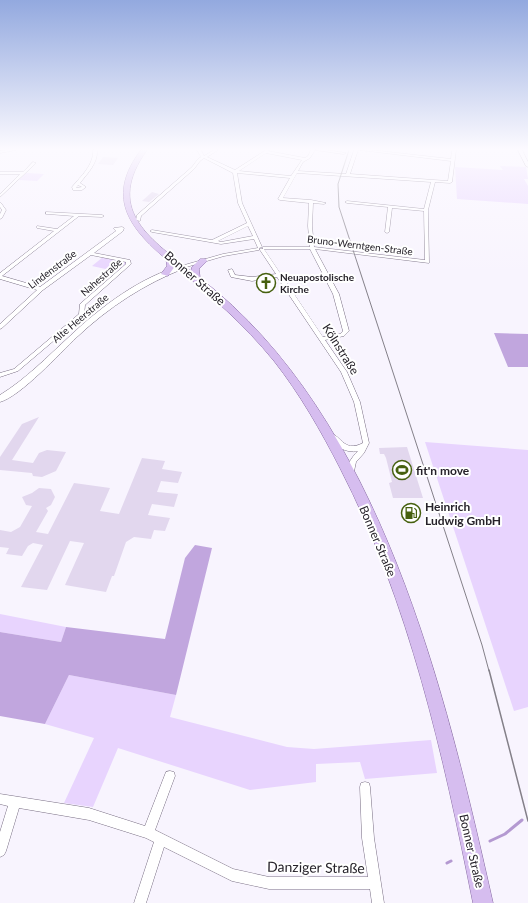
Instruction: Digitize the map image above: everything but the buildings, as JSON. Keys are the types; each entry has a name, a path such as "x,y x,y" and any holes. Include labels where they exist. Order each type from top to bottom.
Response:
{"main road":[{"name":"Bonner Straße","path":"127,192 126,205 132,218 141,231 252,329 293,380 326,433 350,476 383,548 420,651 449,751 484,903"},
{"name":"Bonner Straße","path":"127,198 132,211 155,244"},
{"path":"165,274 171,266 170,257"},
{"path":"196,278 195,269 203,261"}],"street":[{"path":"138,220 167,192"},
{"name":"Kölnstraße","path":"238,192 240,203 261,249 322,339 350,384 357,402 366,443"},
{"path":"283,192 280,198 324,203"},
{"path":"347,202 426,210 431,192"},
{"path":"311,201 310,226 312,248 336,294 346,331 342,335 322,339"},
{"path":"0,204 4,210 0,218"},
{"path":"387,232 390,207"},
{"path":"132,211 139,213 147,210"},
{"name":"Bruno-Werntgen-Straße","path":"261,249 312,248 424,262 428,261 426,210"},
{"path":"48,213 102,216"},
{"path":"0,276 57,232 56,230 78,215"},
{"path":"152,231 201,240 198,243 208,244 250,224"},
{"path":"39,227 56,230"},
{"name":"Lindenstraße","path":"0,327 41,289 119,231"},
{"path":"213,242 221,243 256,237"},
{"path":"183,267 224,255 261,249"},
{"name":"Nahestraße","path":"0,375 16,370 82,314 82,305 130,264 128,261 89,253"},
{"name":"Alte Heerstraße","path":"0,399 26,380 84,327 111,305 137,287 183,267"},
{"path":"230,270 232,276 252,279 278,275"},
{"path":"0,276 41,289"},
{"path":"326,433 344,447 351,449 361,448 366,443"},
{"path":"350,476 353,459 364,449 366,443"},
{"path":"148,833 170,776"},
{"path":"365,788 368,838 378,903"},
{"name":"Danziger Straße","path":"0,799 89,814 148,833 232,875 269,883 374,883"},
{"path":"0,851 15,802"},
{"path":"140,903 160,840"}],"shaded area":[{"path":"457,192 528,192 528,204 457,199"},
{"path":"103,257 127,262 128,264 119,272 92,266"},
{"path":"494,333 528,334 528,367 508,367"},
{"path":"425,442 528,450 528,707 514,711"},
{"path":"195,545 212,548 176,695 69,675 45,724 0,716 0,632 61,642 66,627 165,639 185,558"},
{"path":"0,614 66,627 61,642 0,632"},
{"path":"69,675 176,695 170,717 287,747 314,749 431,740 437,773 365,779 360,762 316,764 316,782 250,790 118,748 93,807 64,803 94,738 45,724"}],"waterway":[{"path":"490,841 505,834 522,820"},
{"path":"447,863 451,861"}],"tram line":[{"path":"338,192 339,207 482,645 489,671"},
{"path":"489,670 528,821"}],"place":[{"name":"Neuapostolische Kirche","path":"266,283"},
{"name":"fit'n move","path":"402,470"},
{"name":"Heinrich Ludwig GmbH","path":"411,513"}]}
